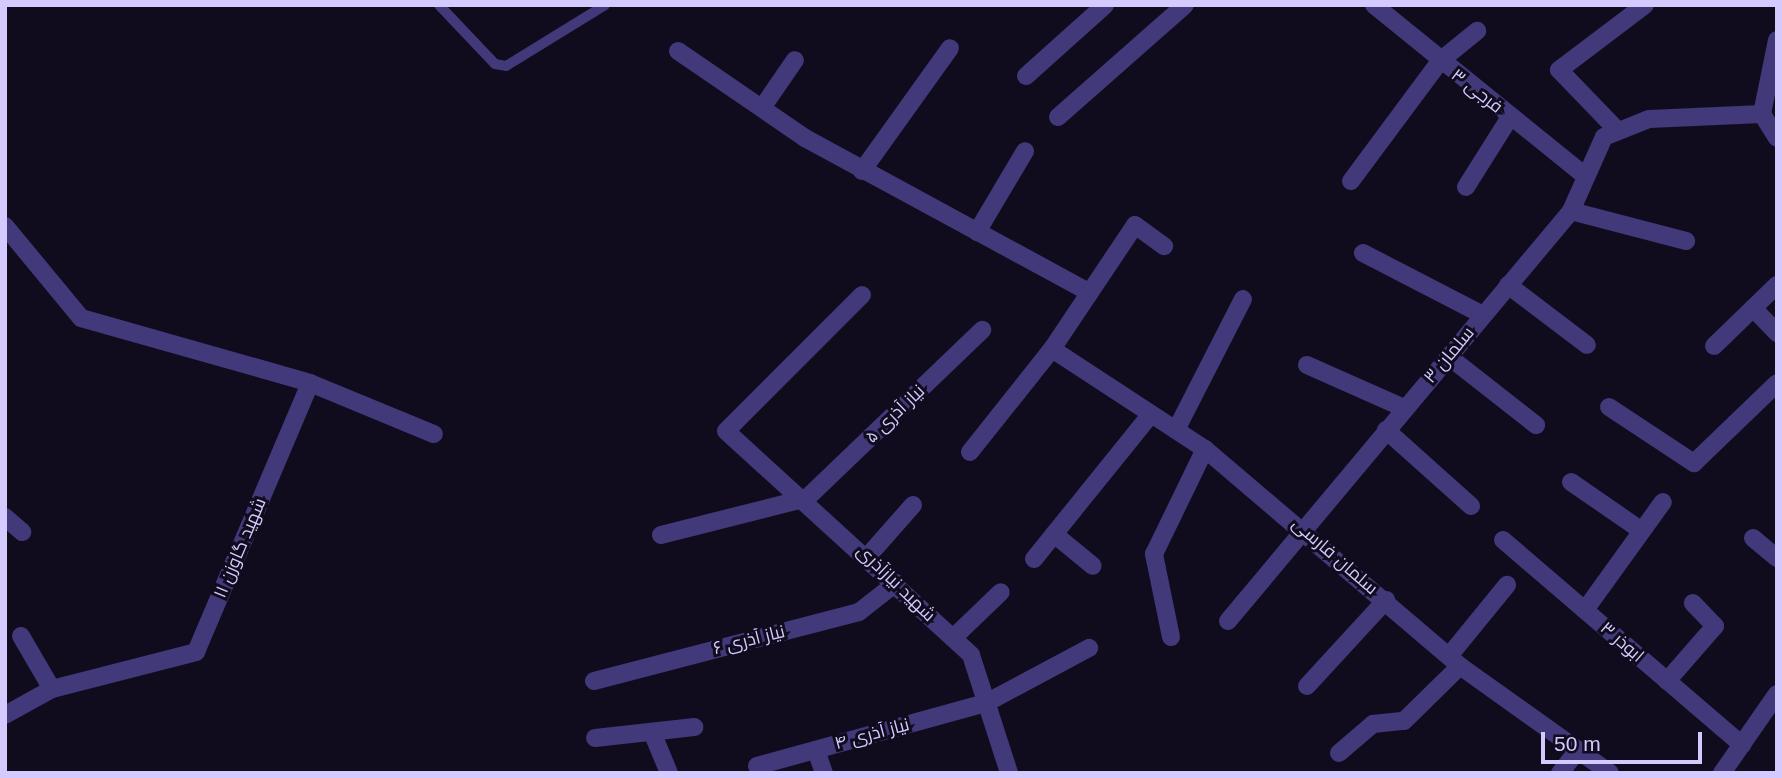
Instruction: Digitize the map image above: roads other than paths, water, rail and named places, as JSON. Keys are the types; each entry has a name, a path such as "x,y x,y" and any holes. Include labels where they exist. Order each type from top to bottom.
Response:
{"street":[{"path":"1026,76 1105,5"},
{"path":"1058,117 1185,5"},
{"name":"فرجی ۳","path":"1374,5 1583,174"},
{"path":"1645,5 1559,70 1618,131 1649,119 1762,114"},
{"path":"1350,181 1440,61 1478,31"},
{"path":"1777,40 1762,114 1777,138"},
{"path":"862,171 950,48"},
{"path":"678,51 862,171 1090,293"},
{"path":"762,108 796,60"},
{"path":"1466,187 1510,117"},
{"name":"سلمان ۳","path":"1228,621 1303,528 1571,211 1583,174 1604,136 1618,131"},
{"path":"977,232 1024,151"},
{"path":"1571,211 1686,241"},
{"path":"970,452 1052,349 1135,225 1164,246"},
{"path":"7,232 81,318 310,383 435,434"},
{"path":"1363,253 1483,315"},
{"path":"1508,285 1587,345"},
{"path":"1714,346 1777,285"},
{"name":"شهید نیازآذری","path":"862,295 726,431 807,498 971,655 1009,773"},
{"path":"1176,430 1243,299"},
{"path":"1753,308 1777,333"},
{"name":"نیاز آذری ۵","path":"807,498 982,330"},
{"name":"سلمان فارسی","path":"1052,349 1205,449 1303,528 1454,661 1610,773"},
{"path":"1448,356 1536,425"},
{"path":"1307,365 1404,408"},
{"name":"شهید گاوزن ۱۱","path":"5,715 52,689 196,652 310,383"},
{"path":"1609,407 1694,463 1777,383"},
{"path":"1034,559 1152,414"},
{"path":"1386,430 1471,506"},
{"path":"1171,637 1154,554 1205,449"},
{"path":"1571,482 1642,531"},
{"path":"661,535 807,498"},
{"path":"1585,610 1663,502"},
{"path":"868,556 913,505"},
{"path":"5,517 22,532"},
{"path":"1054,534 1093,566"},
{"path":"1753,538 1777,558"},
{"name":"ابوذر ۳","path":"1503,540 1742,745"},
{"name":"نیاز آذری ۶","path":"594,681 859,612 896,583"},
{"path":"1339,753 1373,724 1404,721 1454,661 1507,585"},
{"path":"953,638 1002,592"},
{"path":"1307,686 1385,600"},
{"path":"1667,681 1715,626 1693,603"},
{"path":"21,636 52,689"},
{"name":"نیاز آذری ۴","path":"757,766 986,703 1089,648"},
{"path":"1723,773 1777,694"},
{"path":"595,738 694,727"},
{"path":"652,732 669,773"},
{"path":"816,750 824,773"},
{"path":"1560,773 1577,751"}],"lane":[{"path":"439,5 495,64 506,66 605,5"}]}
